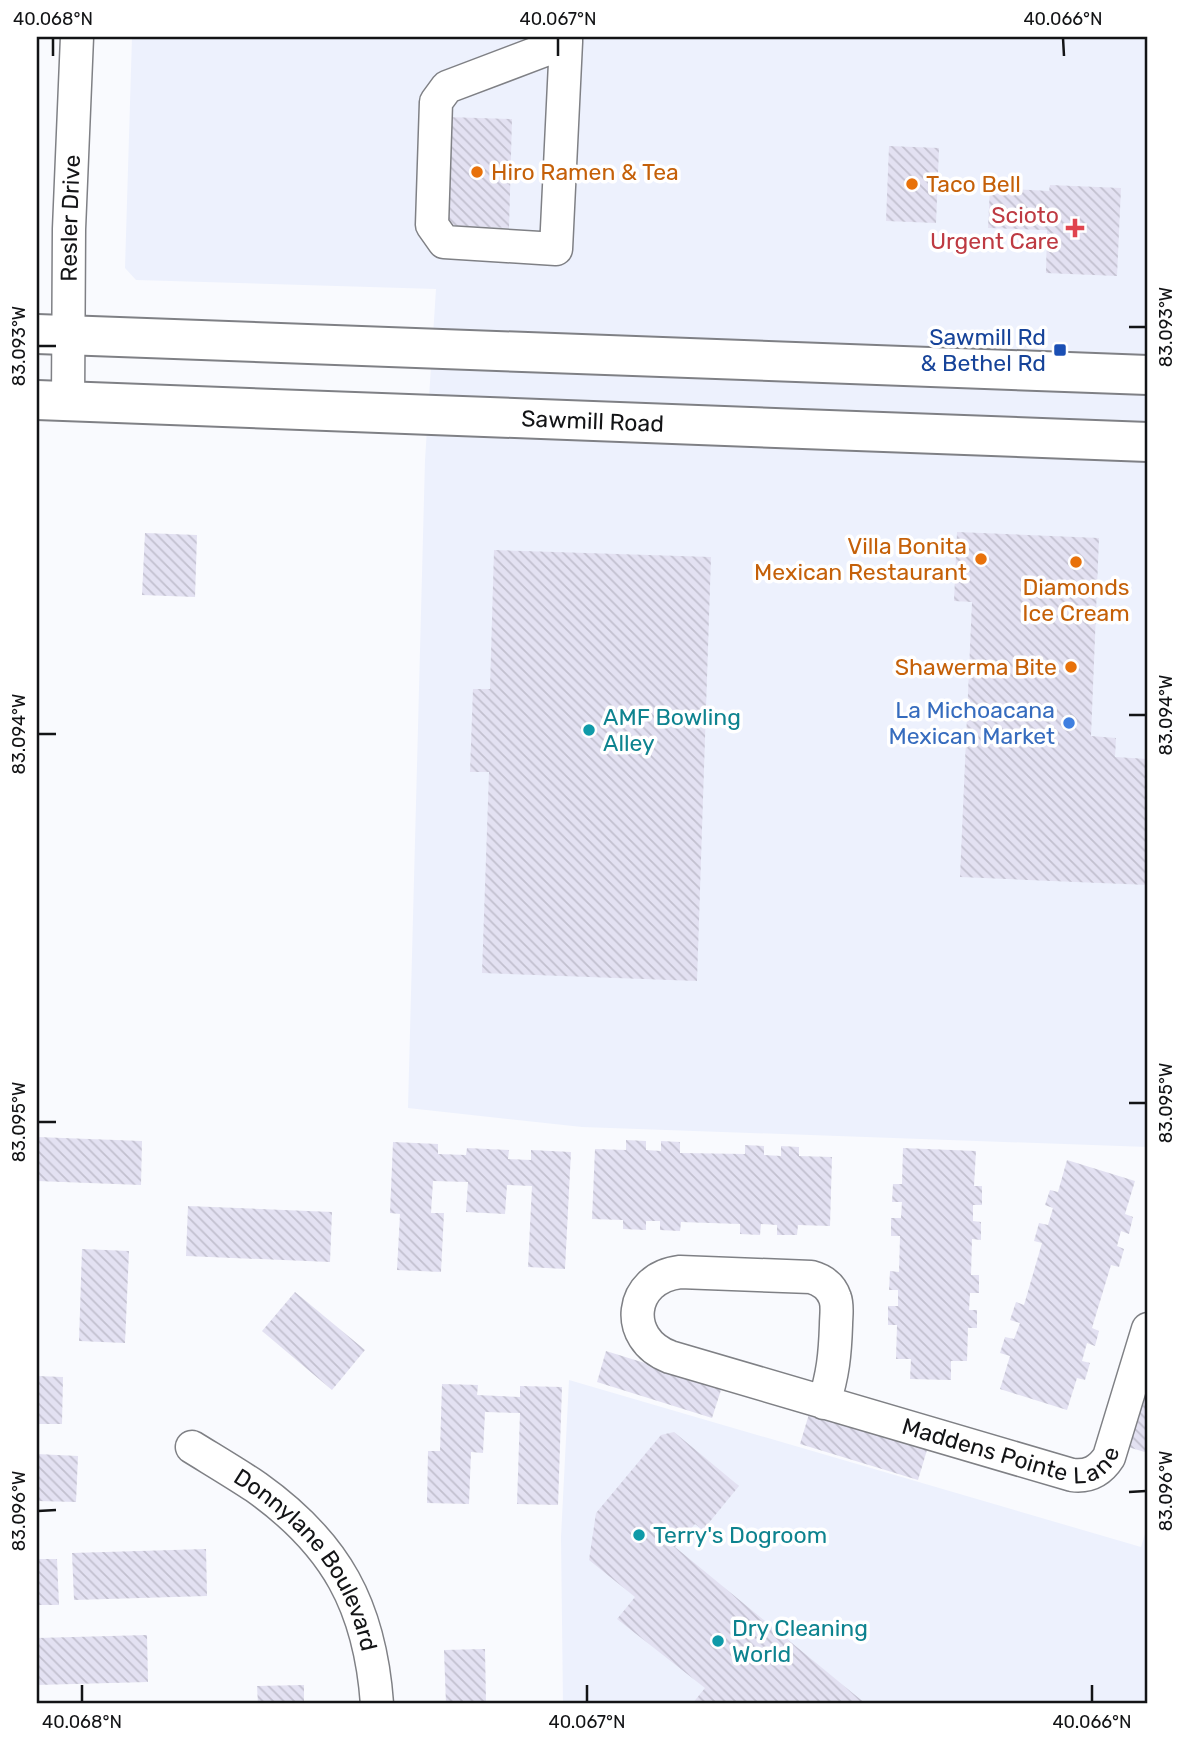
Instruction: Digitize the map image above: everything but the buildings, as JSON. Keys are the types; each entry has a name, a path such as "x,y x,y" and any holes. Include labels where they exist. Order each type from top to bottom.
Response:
{"main road":[{"path":"53,334 1148,375"},
{"name":"Sawmill Road","path":"52,401 1148,442"}],"street":[{"name":"Resler Drive","path":"52,401 53,334 69,229 77,37"},
{"path":"566,39 556,249 444,242 432,225 436,102 447,87 566,39"},
{"name":"Maddens Pointe Lane","path":"824,1403 835,1361 837,1306 833,1293 824,1282 811,1277 680,1272 660,1277 646,1290 638,1310 639,1323 646,1342 657,1352 824,1403 1072,1475 1087,1475 1100,1469 1109,1457 1148,1329"},
{"name":"Donnylane Boulevard","path":"192,1447 282,1507 326,1552 341,1574 365,1628 373,1665 377,1704"}],"shaded area":[{"path":"132,37 1148,37 1148,1147 582,1127 408,1108 425,460 436,289 136,280 125,268"},
{"path":"569,1380 1141,1547 1148,1524 1148,1704 563,1704 561,1537"}],"place":[{"name":"Hiro Ramen & Tea","path":"477,172"},
{"name":"Taco Bell","path":"912,184"},
{"name":"Scioto Urgent Care","path":"1075,228"},
{"name":"Sawmill Rd & Bethel Rd","path":"1060,350"},
{"name":"Villa Bonita Mexican Restaurant","path":"981,559"},
{"name":"Diamonds Ice Cream","path":"1076,562"},
{"name":"Shawerma Bite","path":"1071,667"},
{"name":"La Michoacana Mexican Market","path":"1069,723"},
{"name":"AMF Bowling Alley","path":"589,730"},
{"name":"Terry's Dogroom","path":"639,1535"},
{"name":"Dry Cleaning World","path":"718,1641"}]}
